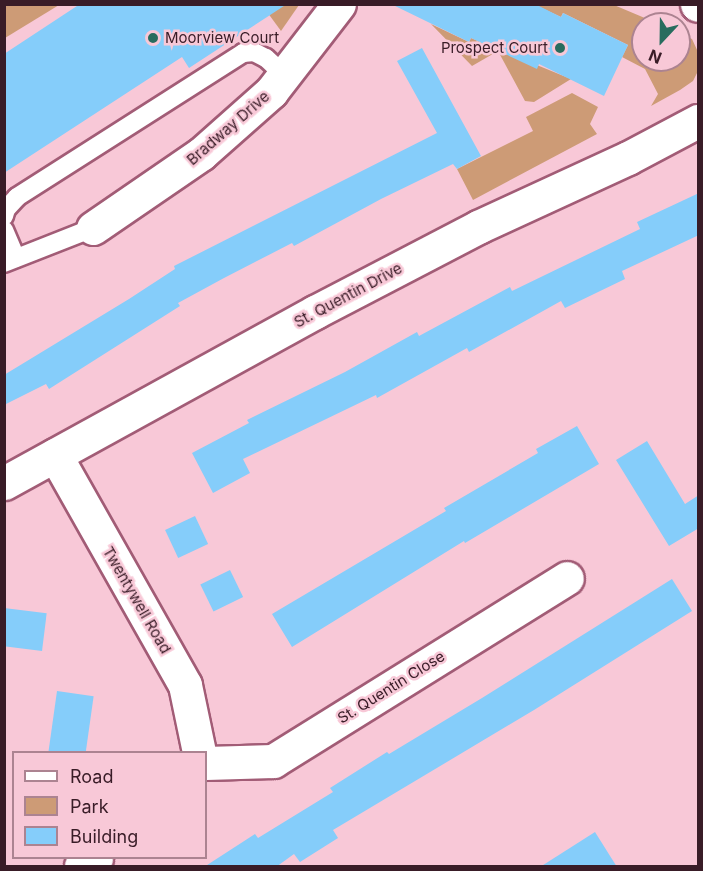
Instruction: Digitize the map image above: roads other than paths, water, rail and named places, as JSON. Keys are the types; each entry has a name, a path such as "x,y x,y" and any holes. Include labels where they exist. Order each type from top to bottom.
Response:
{"street":[{"name":"Bradway Drive","path":"93,228 201,154 271,92 339,4"},
{"name":"St. Quentin Drive","path":"4,483 478,226 628,158 699,121"},
{"name":"Twentywell Road","path":"55,455 185,685 199,751"},
{"name":"St. Quentin Close","path":"207,763 273,761 567,578"},
{"path":"81,867 94,859"}],"lane":[{"path":"4,216 6,209 16,196 243,53 254,52 266,58 284,75"},
{"path":"4,230 10,260 93,228"}],"place":[{"name":"Moorview Court","path":"153,38"},
{"name":"Prospect Court","path":"560,48"}]}
